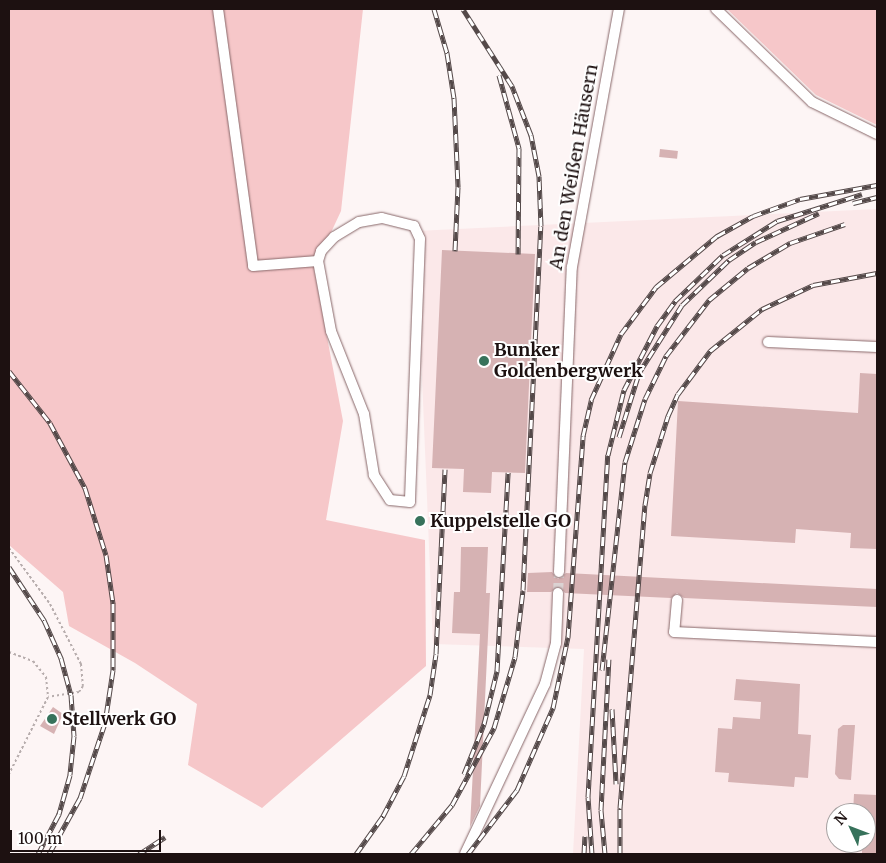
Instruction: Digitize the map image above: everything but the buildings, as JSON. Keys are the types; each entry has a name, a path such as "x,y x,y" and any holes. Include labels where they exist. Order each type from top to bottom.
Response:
{"street":[{"path":"218,9 253,266 318,261"},
{"name":"An den Weißen Häusern","path":"559,572 572,267 619,9"},
{"path":"716,9 807,98 834,115 877,134"},
{"path":"382,218 402,221 414,226 420,239 410,502 390,500 374,475 364,414 331,331 318,261 321,251 334,237 359,222 382,218"},
{"path":"768,342 877,347"},
{"path":"464,854 545,684 556,643 558,593"},
{"path":"677,600 674,632 877,642"}],"path":[{"path":"9,548 50,604 81,664 83,686 79,692 48,697"},
{"path":"9,652 33,661 46,677 48,697 9,774"}],"shaded area":[{"path":"9,9 363,9 341,211 314,269 343,421 326,520 425,540 426,666 262,808 188,765 197,704 135,663 69,626 63,592 9,545"},
{"path":"727,9 877,9 877,125 816,95"},
{"path":"877,209 877,854 573,854 584,649 433,644 416,231"}],"tunnel":[{"path":"558,593 559,572"}],"railway":[{"path":"434,9 447,53 454,98 458,187 455,251"},
{"path":"411,854 452,805 494,728 515,657 523,590 541,226 539,176 531,135 512,86 463,9"},
{"path":"499,75 519,148 518,254"},
{"path":"468,854 517,790 553,708 568,637 583,436 591,400 621,334 656,287 717,236 753,216 800,199 877,185"},
{"path":"592,854 588,797 608,455 624,390 657,326 675,301 723,255 777,221 862,194"},
{"path":"853,203 877,197"},
{"path":"619,437 639,373 682,305 729,260 756,242 819,213"},
{"path":"602,670 625,462 645,399 666,356 709,300 748,268 790,243 845,224"},
{"path":"620,854 620,808 645,505 650,473 668,416 678,394 710,351 762,309 813,285 877,273"},
{"path":"9,371 50,423 85,488 106,555 113,603 113,670 105,723 80,798 49,854"},
{"path":"356,854 383,816 404,776 430,695 436,654 445,469"},
{"path":"464,774 484,724 497,671 508,472"},
{"path":"9,567 44,620 61,658 71,695 74,736 70,775 59,814 38,854"},
{"path":"605,854 601,810 609,659"},
{"path":"612,709 616,784"},
{"path":"584,854 585,836"},
{"path":"139,854 165,837"}],"place":[{"name":"Bunker Goldenbergwerk","path":"484,361"},
{"name":"Kuppelstelle GO","path":"420,521"},
{"name":"Stellwerk GO","path":"52,719"}]}
